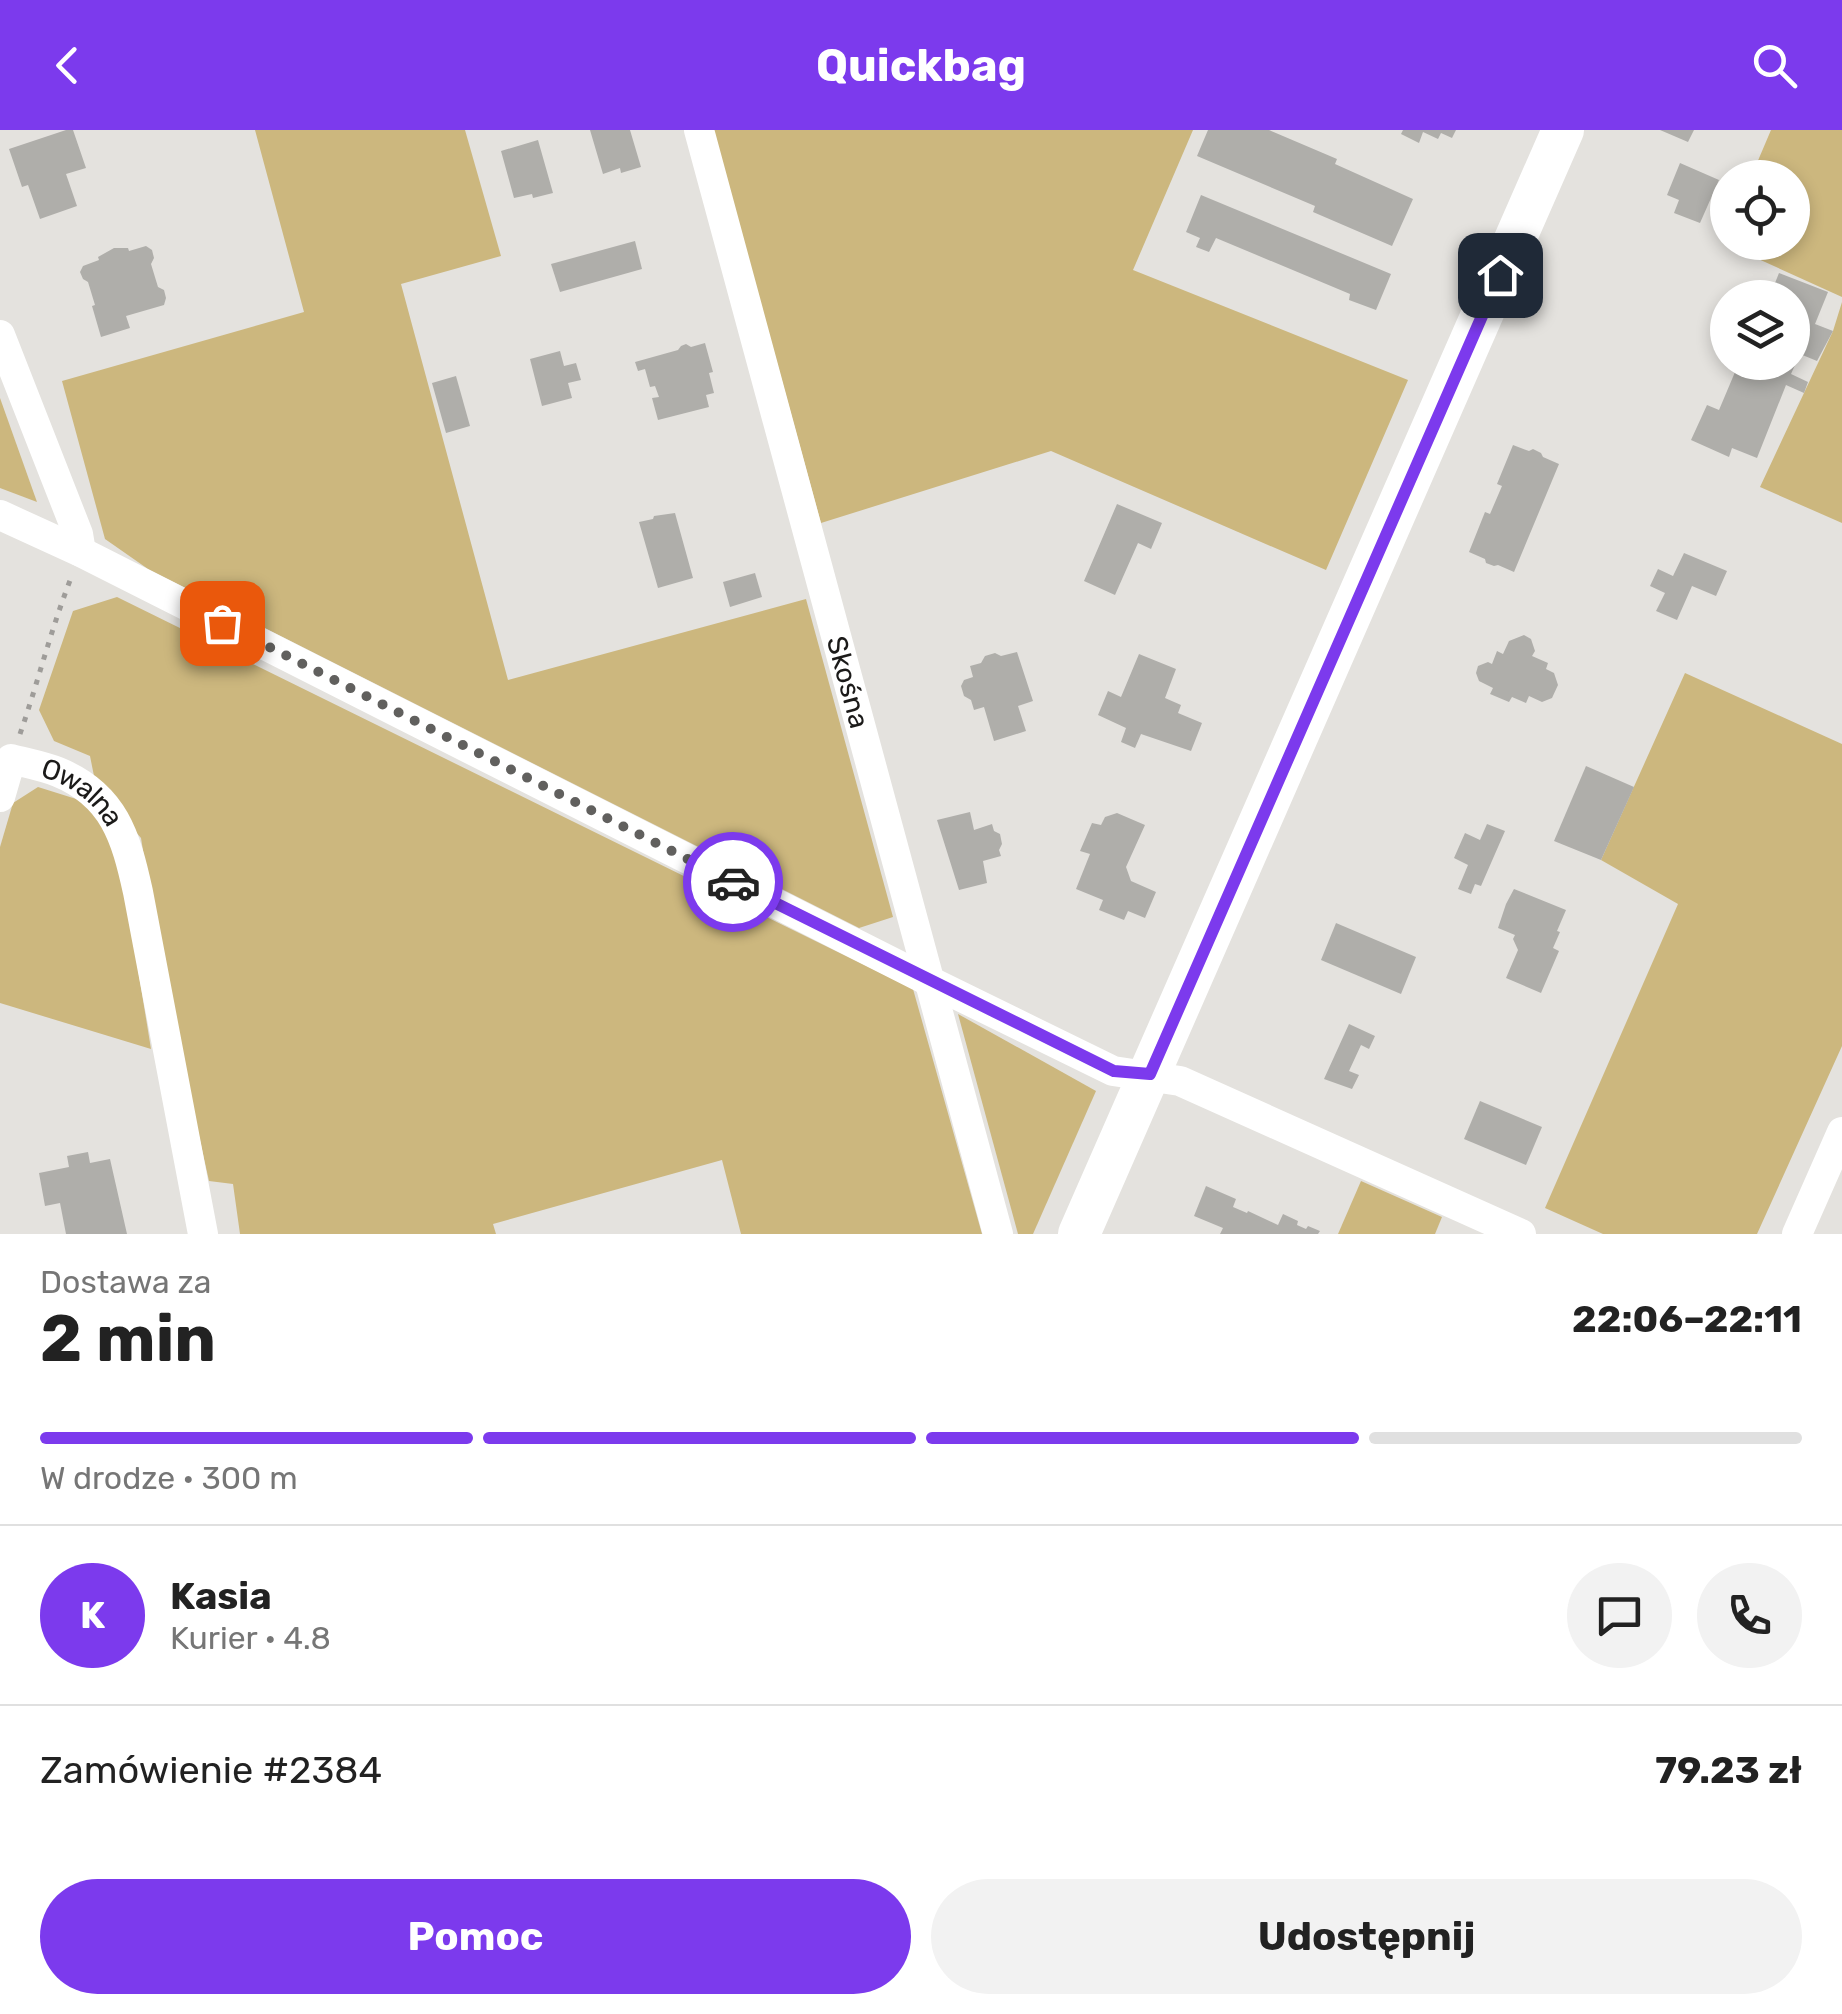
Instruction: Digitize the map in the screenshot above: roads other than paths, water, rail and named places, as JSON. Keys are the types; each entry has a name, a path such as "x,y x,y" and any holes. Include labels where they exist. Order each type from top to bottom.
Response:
{"main road":[{"path":"1079,1234 1563,130"}],"street":[{"name":"Skośna","path":"699,130 998,1234"},
{"path":"0,336 78,534 80,552"},
{"path":"0,514 1114,1071 1180,1080 1521,1234"},
{"name":"Owalna","path":"0,797 11,759 56,772 86,787 113,814 130,856 202,1234"},
{"path":"1797,1234 1842,1132"}]}
